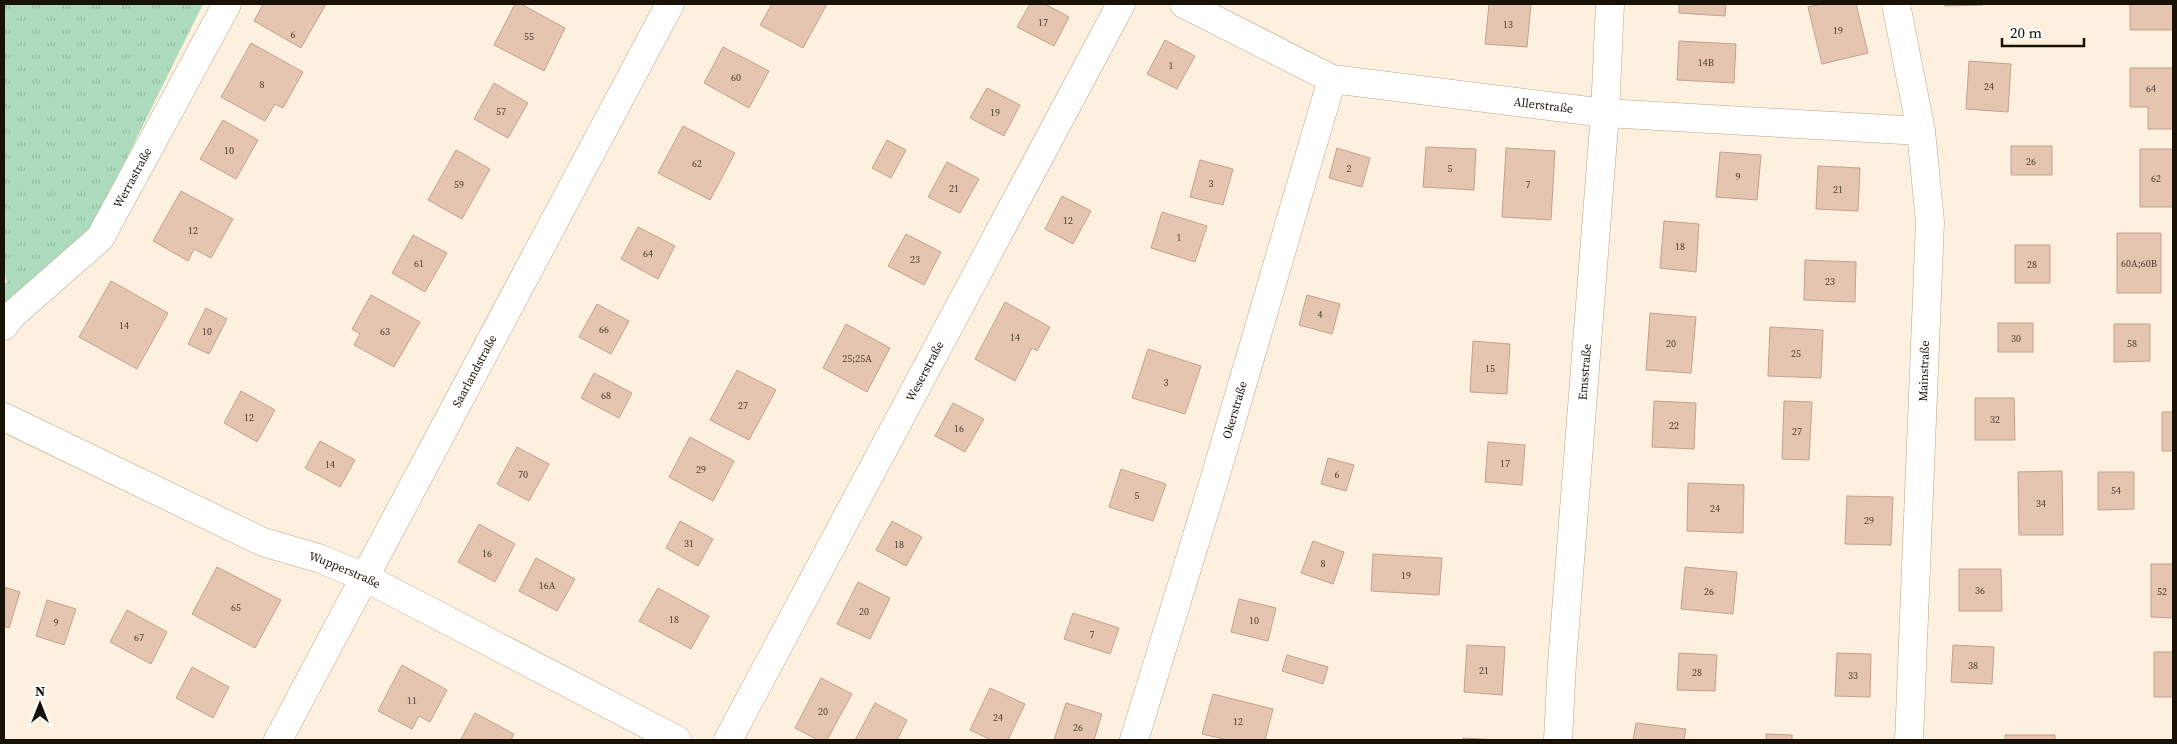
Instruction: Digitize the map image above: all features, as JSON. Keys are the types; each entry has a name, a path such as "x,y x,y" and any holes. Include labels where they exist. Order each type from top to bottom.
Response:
{"street":[{"name":"Werrastraße","path":"4,326 11,316 100,238 227,4"},
{"name":"Saarlandstraße","path":"278,740 366,578 670,4"},
{"name":"Weserstraße","path":"728,740 1121,4"},
{"name":"Allerstraße","path":"1184,4 1332,79 1605,113 1921,131"},
{"name":"Emsstraße","path":"1558,740 1562,663 1605,113 1610,4"},
{"name":"Mainstraße","path":"1896,4 1921,131 1930,222 1909,740"},
{"name":"Okerstraße","path":"1134,740 1332,79"},
{"name":"Wupperstraße","path":"4,417 263,542 322,559 366,578 677,740"}],"green space":[{"path":"4,4 203,4 87,238 4,315 4,286 7,282 4,270"}],"building":[{"path":"263,4 326,4 301,48 254,21"},
{"path":"515,4 521,4 565,28 544,71 494,45"},
{"path":"772,4 827,4 803,48 760,25"},
{"path":"1030,4 1045,4 1069,17 1054,46 1017,27"},
{"path":"1489,4 1531,4 1527,47 1485,44"},
{"path":"1679,4 1726,4 1725,16 1679,13"},
{"path":"1821,4 1856,4 1868,53 1822,64 1808,7"},
{"path":"1945,4 1983,4 1983,5 1945,6"},
{"path":"2130,4 2173,4 2173,30 2130,30"},
{"path":"1165,40 1195,56 1177,89 1147,74"},
{"path":"1679,41 1736,44 1734,83 1677,80"},
{"path":"251,43 303,72 283,108 275,104 265,121 221,97"},
{"path":"723,47 769,71 749,108 704,83"},
{"path":"1969,61 2011,64 2008,112 1966,109"},
{"path":"2130,68 2173,68 2173,129 2148,129 2148,107 2130,107"},
{"path":"494,83 528,103 508,138 474,119"},
{"path":"987,88 1020,105 1004,136 970,118"},
{"path":"223,120 258,140 236,179 200,159"},
{"path":"683,126 735,153 710,200 658,173"},
{"path":"887,140 906,150 891,178 872,168"},
{"path":"2011,146 2052,146 2052,175 2011,175"},
{"path":"1426,147 1476,149 1474,190 1423,187"},
{"path":"1337,148 1370,158 1362,187 1329,178"},
{"path":"1506,148 1555,151 1551,220 1502,217"},
{"path":"2140,149 2173,149 2173,207 2140,207"},
{"path":"456,150 490,169 462,219 428,200"},
{"path":"1720,152 1761,155 1757,200 1716,197"},
{"path":"1200,160 1233,169 1223,205 1190,197"},
{"path":"947,162 979,179 960,213 928,197"},
{"path":"1818,166 1860,168 1858,211 1816,209"},
{"path":"181,191 233,219 211,258 194,249 188,261 153,241"},
{"path":"1062,196 1091,211 1073,244 1045,229"},
{"path":"1162,212 1207,226 1195,262 1151,248"},
{"path":"1664,221 1699,224 1696,272 1660,268"},
{"path":"638,227 675,246 658,279 621,259"},
{"path":"2117,233 2161,233 2161,293 2117,293"},
{"path":"906,234 941,252 924,285 888,266"},
{"path":"413,235 447,253 425,292 392,273"},
{"path":"2015,245 2050,245 2050,283 2015,283"},
{"path":"1805,260 1856,262 1855,302 1804,300"},
{"path":"111,281 168,313 137,369 79,337"},
{"path":"371,295 420,322 394,367 354,345 360,334 352,329"},
{"path":"1307,295 1340,304 1332,334 1299,325"},
{"path":"1005,302 1050,327 1037,351 1032,348 1015,381 975,359"},
{"path":"597,304 629,321 611,354 579,337"},
{"path":"206,308 227,319 209,354 188,344"},
{"path":"1650,313 1696,317 1691,373 1646,370"},
{"path":"1998,323 2033,323 2033,352 1998,352"},
{"path":"846,324 890,348 867,392 823,368"},
{"path":"2114,324 2150,324 2150,361 2114,362"},
{"path":"1770,327 1823,330 1821,378 1768,376"},
{"path":"1473,341 1510,344 1507,394 1470,392"},
{"path":"1148,349 1201,366 1185,414 1132,398"},
{"path":"737,370 776,390 749,440 710,420"},
{"path":"594,373 632,393 619,418 581,398"},
{"path":"241,391 275,410 257,442 224,423"},
{"path":"1975,398 2014,398 2015,440 1975,440"},
{"path":"1654,401 1696,403 1694,449 1652,447"},
{"path":"1784,401 1812,402 1809,460 1782,459"},
{"path":"953,403 984,419 965,452 935,436"},
{"path":"2162,412 2173,412 2173,451 2162,451"},
{"path":"690,437 734,461 713,501 669,477"},
{"path":"320,441 355,460 340,487 305,468"},
{"path":"1488,442 1525,445 1522,485 1485,482"},
{"path":"517,447 549,464 529,501 497,484"},
{"path":"1328,458 1354,465 1346,491 1321,484"},
{"path":"1121,469 1166,484 1153,521 1109,507"},
{"path":"2062,471 2063,535 2019,535 2018,472"},
{"path":"2098,472 2134,472 2134,509 2098,510"},
{"path":"1688,483 1744,485 1743,533 1687,531"},
{"path":"1847,496 1893,497 1891,545 1845,544"},
{"path":"680,521 713,539 698,566 666,548"},
{"path":"892,521 922,537 906,566 876,550"},
{"path":"479,524 515,544 495,582 458,562"},
{"path":"1313,541 1344,552 1333,584 1301,573"},
{"path":"1373,554 1442,558 1439,595 1371,591"},
{"path":"536,558 575,579 557,611 519,591"},
{"path":"2151,564 2173,564 2173,618 2151,617"},
{"path":"217,567 281,600 255,648 192,614"},
{"path":"1685,567 1737,572 1733,614 1681,609"},
{"path":"1959,569 2001,569 2002,611 1959,611"},
{"path":"858,582 890,598 870,639 837,624"},
{"path":"4,587 20,592 9,628 4,626"},
{"path":"658,588 709,616 691,649 639,621"},
{"path":"1239,599 1276,608 1268,641 1231,632"},
{"path":"47,600 76,609 64,645 36,636"},
{"path":"127,610 167,632 151,664 110,642"},
{"path":"1073,613 1119,628 1110,654 1064,639"},
{"path":"1467,645 1505,647 1502,695 1464,692"},
{"path":"1953,645 1994,647 1992,684 1951,682"},
{"path":"2154,652 2173,652 2173,697 2154,697"},
{"path":"1679,653 1717,655 1715,691 1677,690"},
{"path":"1837,653 1871,654 1870,697 1835,696"},
{"path":"1287,655 1328,667 1323,684 1282,671"},
{"path":"402,665 447,690 430,722 419,716 412,729 378,711"},
{"path":"192,667 229,687 213,718 176,698"},
{"path":"821,678 852,694 827,740 818,740 795,728"},
{"path":"990,688 1025,704 1008,740 991,740 970,730"},
{"path":"1213,694 1273,709 1265,740 1228,740 1202,734"},
{"path":"875,703 907,720 897,740 855,740"},
{"path":"1066,703 1102,714 1094,740 1054,740"},
{"path":"475,713 514,734 511,740 461,739"},
{"path":"1636,723 1686,729 1684,740 1633,740"},
{"path":"1766,734 1792,735 1792,740 1766,740"},
{"path":"2005,735 2055,735 2055,740 2005,740"},
{"path":"1463,738 1499,740 1463,740"}]}
